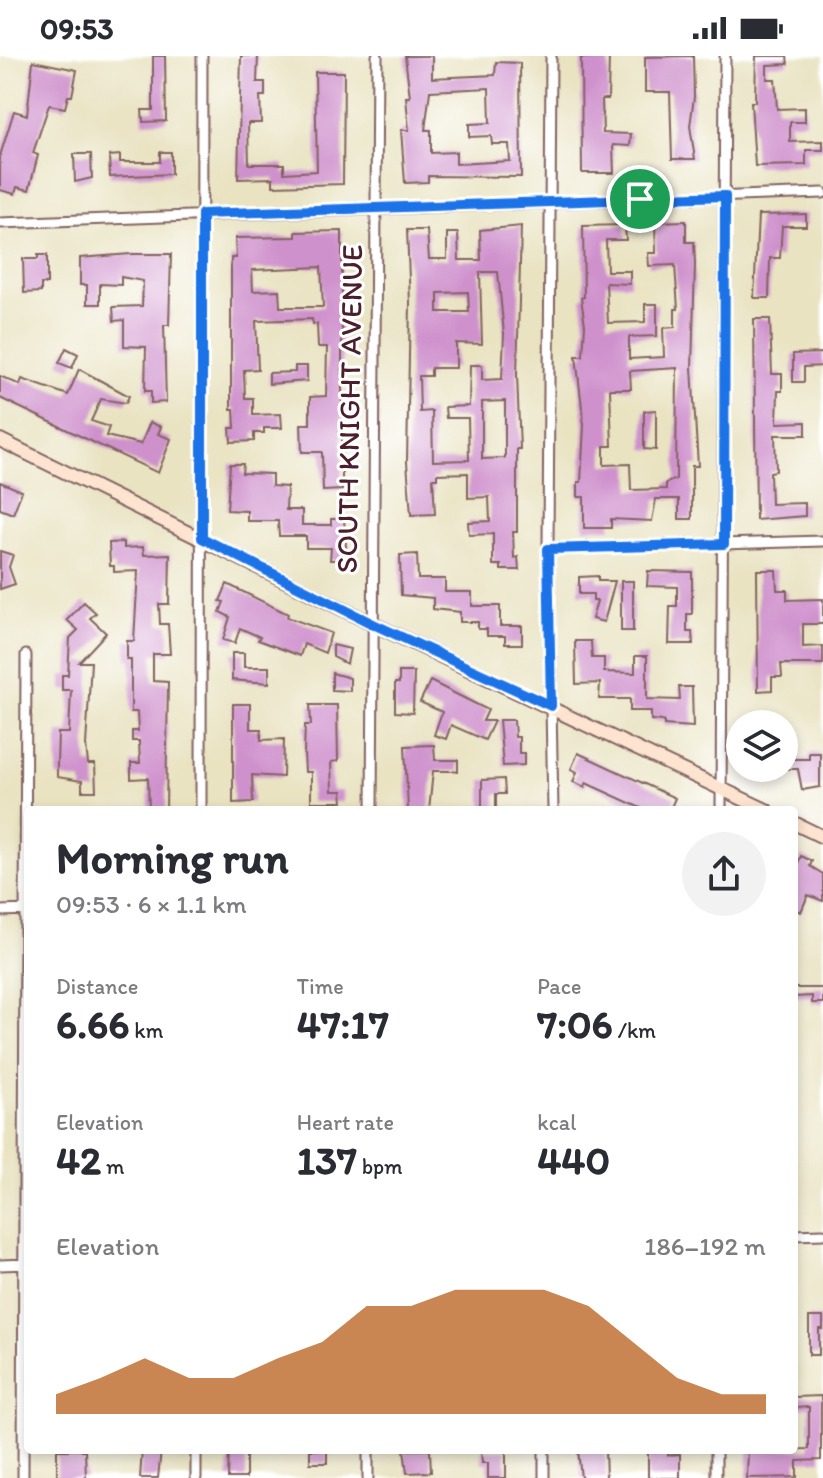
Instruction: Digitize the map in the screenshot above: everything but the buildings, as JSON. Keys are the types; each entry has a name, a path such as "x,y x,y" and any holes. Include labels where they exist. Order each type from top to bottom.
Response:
{"street":[{"path":"201,806 202,56"},
{"name":"SOUTH KNIGHT AVENUE","path":"372,806 377,56"},
{"path":"551,56 548,549 553,806"},
{"path":"721,806 725,56"},
{"path":"0,223 823,193"},
{"path":"0,440 371,623 757,806"},
{"path":"548,549 823,541"},
{"path":"26,655 26,806"},
{"path":"798,825 823,837"},
{"path":"0,911 24,910"},
{"path":"798,1235 823,1234"},
{"path":"0,1265 24,1264"},
{"path":"23,1478 24,1407"},
{"path":"196,1454 196,1478"},
{"path":"368,1454 368,1478"},
{"path":"544,1454 544,1478"},
{"path":"716,1454 716,1478"}],"route":[{"path":"725,196 724,544 548,549 551,706 371,623 202,538 202,214 640,199 725,196"}]}
